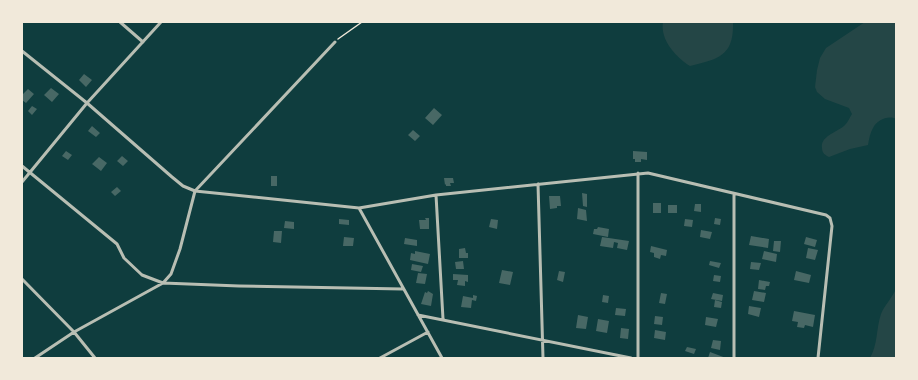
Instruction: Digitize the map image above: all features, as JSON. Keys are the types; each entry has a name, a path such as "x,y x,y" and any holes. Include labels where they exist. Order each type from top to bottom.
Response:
{"street":[{"path":"120,22 143,42"},
{"path":"22,182 87,103 161,22"},
{"path":"35,358 74,332 163,283 171,274 180,249 195,192 335,42"},
{"path":"22,51 87,103 183,186 195,192 359,208 436,195 648,173 826,215 830,218 832,226 818,358"},
{"path":"22,166 117,244 124,258 142,275 163,283 403,289"},
{"path":"638,174 638,358"},
{"path":"538,184 543,358"},
{"path":"734,194 734,358"},
{"path":"436,195 443,319"},
{"path":"359,208 442,358"},
{"path":"22,278 74,332 95,358"},
{"path":"418,315 543,339 631,358"},
{"path":"380,358 428,332"}],"path":[{"path":"335,42 362,22"}],"shaded area":[{"path":"663,22 733,22 731,42 723,54 717,58 690,66 679,58 670,47 664,35"},
{"path":"865,22 896,22 896,119 886,118 877,123 871,132 868,145 850,149 829,157 825,155 822,148 824,140 842,128 852,114 849,108 825,99 817,92 815,87 820,58 826,48"},
{"path":"896,289 896,358 870,358 876,342 881,314"}],"building":[{"path":"84,74 92,80 86,87 79,80"},
{"path":"51,88 59,94 52,102 44,95"},
{"path":"28,89 34,94 26,103 22,100 22,95"},
{"path":"32,106 37,109 32,115 28,111"},
{"path":"434,108 442,115 433,125 425,118"},
{"path":"92,126 100,133 96,137 88,131"},
{"path":"413,130 420,136 415,141 408,135"},
{"path":"66,151 72,155 68,160 62,156"},
{"path":"633,151 647,152 647,160 641,159 641,162 635,162 635,159 633,159"},
{"path":"122,156 128,161 123,166 117,161"},
{"path":"99,157 107,163 101,171 92,164"},
{"path":"271,176 277,176 277,186 271,186"},
{"path":"444,178 453,178 454,183 450,183 451,186 446,186"},
{"path":"117,187 121,191 115,196 111,192"},
{"path":"582,193 587,194 587,207 583,206"},
{"path":"549,196 560,196 561,206 550,209"},
{"path":"653,203 661,203 661,213 653,213"},
{"path":"695,204 701,204 701,212 694,211"},
{"path":"668,205 677,205 677,213 668,213"},
{"path":"578,208 586,210 587,221 577,219"},
{"path":"425,218 429,218 429,229 420,229 419,220 426,220"},
{"path":"715,218 721,219 720,225 714,224"},
{"path":"339,219 349,220 349,225 339,224"},
{"path":"491,219 498,220 497,229 489,227"},
{"path":"685,219 693,220 692,227 684,226"},
{"path":"285,221 294,222 294,229 284,228"},
{"path":"598,227 609,229 608,237 593,234 594,229 597,229"},
{"path":"701,230 712,232 710,239 700,237"},
{"path":"274,231 282,231 281,243 273,242"},
{"path":"751,236 769,239 768,248 749,245"},
{"path":"344,237 354,238 353,246 343,246"},
{"path":"602,237 629,241 627,250 617,248 618,243 614,242 613,248 600,246"},
{"path":"806,237 817,240 815,247 804,244"},
{"path":"405,238 417,240 417,246 404,244"},
{"path":"774,241 781,241 780,252 773,251"},
{"path":"651,246 667,250 666,256 661,255 660,259 654,257 654,253 650,252"},
{"path":"465,248 466,253 468,253 468,258 459,258 459,249"},
{"path":"808,248 818,250 815,260 806,258"},
{"path":"415,251 430,254 428,264 410,260 411,253 415,254"},
{"path":"764,251 777,254 776,262 762,259"},
{"path":"463,261 464,269 456,269 455,262"},
{"path":"710,261 721,263 719,268 709,265"},
{"path":"751,262 761,263 759,270 750,269"},
{"path":"412,264 423,266 421,272 411,270"},
{"path":"502,270 513,272 510,285 499,283"},
{"path":"559,271 565,272 563,282 557,280"},
{"path":"796,271 811,275 809,283 794,280"},
{"path":"418,273 427,274 425,284 416,283"},
{"path":"453,274 468,275 468,282 465,281 465,286 457,285 458,280 453,280"},
{"path":"714,275 721,276 720,282 713,281"},
{"path":"759,280 770,282 769,286 766,286 765,290 758,289"},
{"path":"428,291 433,294 431,306 421,304 425,292 427,293"},
{"path":"754,291 766,293 764,302 752,300"},
{"path":"661,293 667,294 665,304 659,303"},
{"path":"713,293 723,295 722,301 711,299"},
{"path":"473,295 477,296 476,301 472,300 471,308 461,307 463,296 473,298"},
{"path":"603,295 609,296 608,303 602,302"},
{"path":"715,300 722,302 721,308 714,307"},
{"path":"749,306 761,308 759,317 748,314"},
{"path":"616,308 626,309 625,316 615,315"},
{"path":"794,311 815,315 813,327 805,325 804,328 797,327 798,322 792,321"},
{"path":"578,315 588,317 586,329 576,328"},
{"path":"655,316 663,317 662,325 654,324"},
{"path":"706,317 718,319 716,327 705,325"},
{"path":"598,319 609,321 607,333 596,331"},
{"path":"621,328 629,329 628,339 620,338"},
{"path":"655,330 666,332 665,340 654,338"},
{"path":"713,340 721,341 720,350 711,348"},
{"path":"687,347 696,349 694,354 685,351"},
{"path":"710,352 726,358 708,358"}]}
